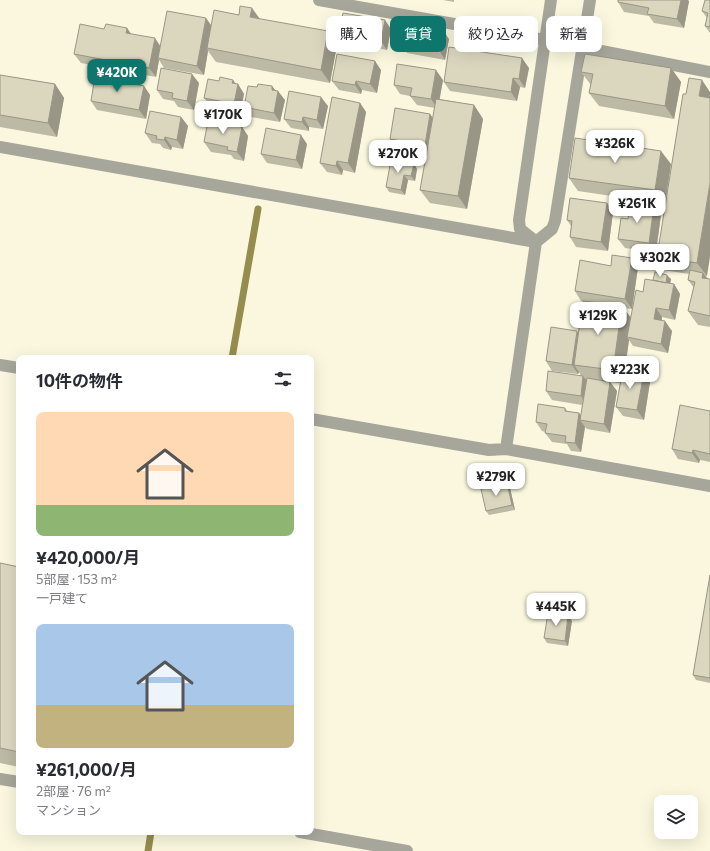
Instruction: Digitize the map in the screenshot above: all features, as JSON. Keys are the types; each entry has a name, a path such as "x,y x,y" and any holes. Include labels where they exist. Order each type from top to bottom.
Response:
{"street":[{"path":"319,0 545,40"},
{"path":"536,242 520,229 519,220 551,0"},
{"path":"588,16 590,0"},
{"path":"602,51 710,72"},
{"path":"506,449 536,242 552,229 555,221 582,52"},
{"path":"0,147 536,242"},
{"path":"0,365 16,368"},
{"path":"314,420 489,450 506,449 710,486"},
{"path":"0,779 16,782"},
{"path":"314,834 407,851"}],"building":[{"path":"618,0 681,0 677,19 647,14 649,8 618,2"},
{"path":"705,0 710,0 710,27 705,26 708,13 702,11"},
{"path":"240,6 252,8 250,17 326,31 326,42 321,70 207,48 214,10 239,15"},
{"path":"167,11 206,18 197,66 158,58"},
{"path":"343,13 361,16 342,16"},
{"path":"382,20 385,20 382,36"},
{"path":"80,24 104,29 106,24 127,28 126,33 155,38 149,68 74,54"},
{"path":"449,47 454,48 454,52 482,52 522,58 519,79 513,78 511,92 444,82"},
{"path":"337,54 375,61 370,84 356,81 355,85 332,81"},
{"path":"585,54 671,68 665,106 589,93 593,74 581,72"},
{"path":"397,64 436,70 431,99 410,96 412,88 394,85"},
{"path":"161,68 192,74 187,101 172,98 173,93 157,90"},
{"path":"0,75 55,84 48,123 0,115"},
{"path":"95,76 144,86 139,110 91,101"},
{"path":"220,77 233,80 232,83 238,84 234,104 204,98 208,79 219,81"},
{"path":"689,78 702,80 699,96 710,98 710,183 697,263 654,256 656,244 659,244 683,94 686,94"},
{"path":"258,84 272,86 272,90 278,91 274,113 244,107 248,86 257,87"},
{"path":"289,91 321,97 317,120 303,117 302,122 284,119"},
{"path":"332,97 360,103 348,163 337,161 336,166 320,163"},
{"path":"436,99 474,105 458,196 420,190"},
{"path":"395,108 430,114 425,145 390,139"},
{"path":"150,111 181,117 177,140 165,137 164,140 156,139 157,136 145,133"},
{"path":"208,121 242,127 237,152 227,150 228,147 204,142"},
{"path":"266,128 301,135 296,160 261,154"},
{"path":"575,138 661,151 655,190 569,178"},
{"path":"391,160 414,164 411,176 404,175 401,190 386,187"},
{"path":"570,198 607,203 601,242 570,237 572,221 567,220"},
{"path":"630,202 654,206 649,243 618,239 621,218 628,219"},
{"path":"612,255 632,258 625,299 575,291 580,260 611,266"},
{"path":"690,270 703,273 702,278 710,279 710,316 688,311 695,282 688,280"},
{"path":"655,272 667,275 666,283 653,280"},
{"path":"645,279 674,284 669,310 656,308 654,319 665,321 661,344 627,337 636,290 643,292"},
{"path":"583,301 622,306 613,370 574,365"},
{"path":"551,327 577,331 572,365 546,361"},
{"path":"623,369 644,373 637,410 616,407"},
{"path":"548,371 583,376 581,396 546,391"},
{"path":"587,378 610,382 604,424 580,420"},
{"path":"538,404 565,408 565,411 579,413 575,443 565,442 566,436 545,433 547,424 536,422"},
{"path":"680,405 710,411 710,454 693,450 692,453 672,449"},
{"path":"507,483 512,505 486,511 481,489"},
{"path":"0,563 16,566 16,751 0,748"},
{"path":"710,575 710,678 693,675"},
{"path":"548,613 568,616 565,641 544,638"}],"waterway":[{"path":"233,355 258,209"},
{"path":"148,851 151,835"}]}
